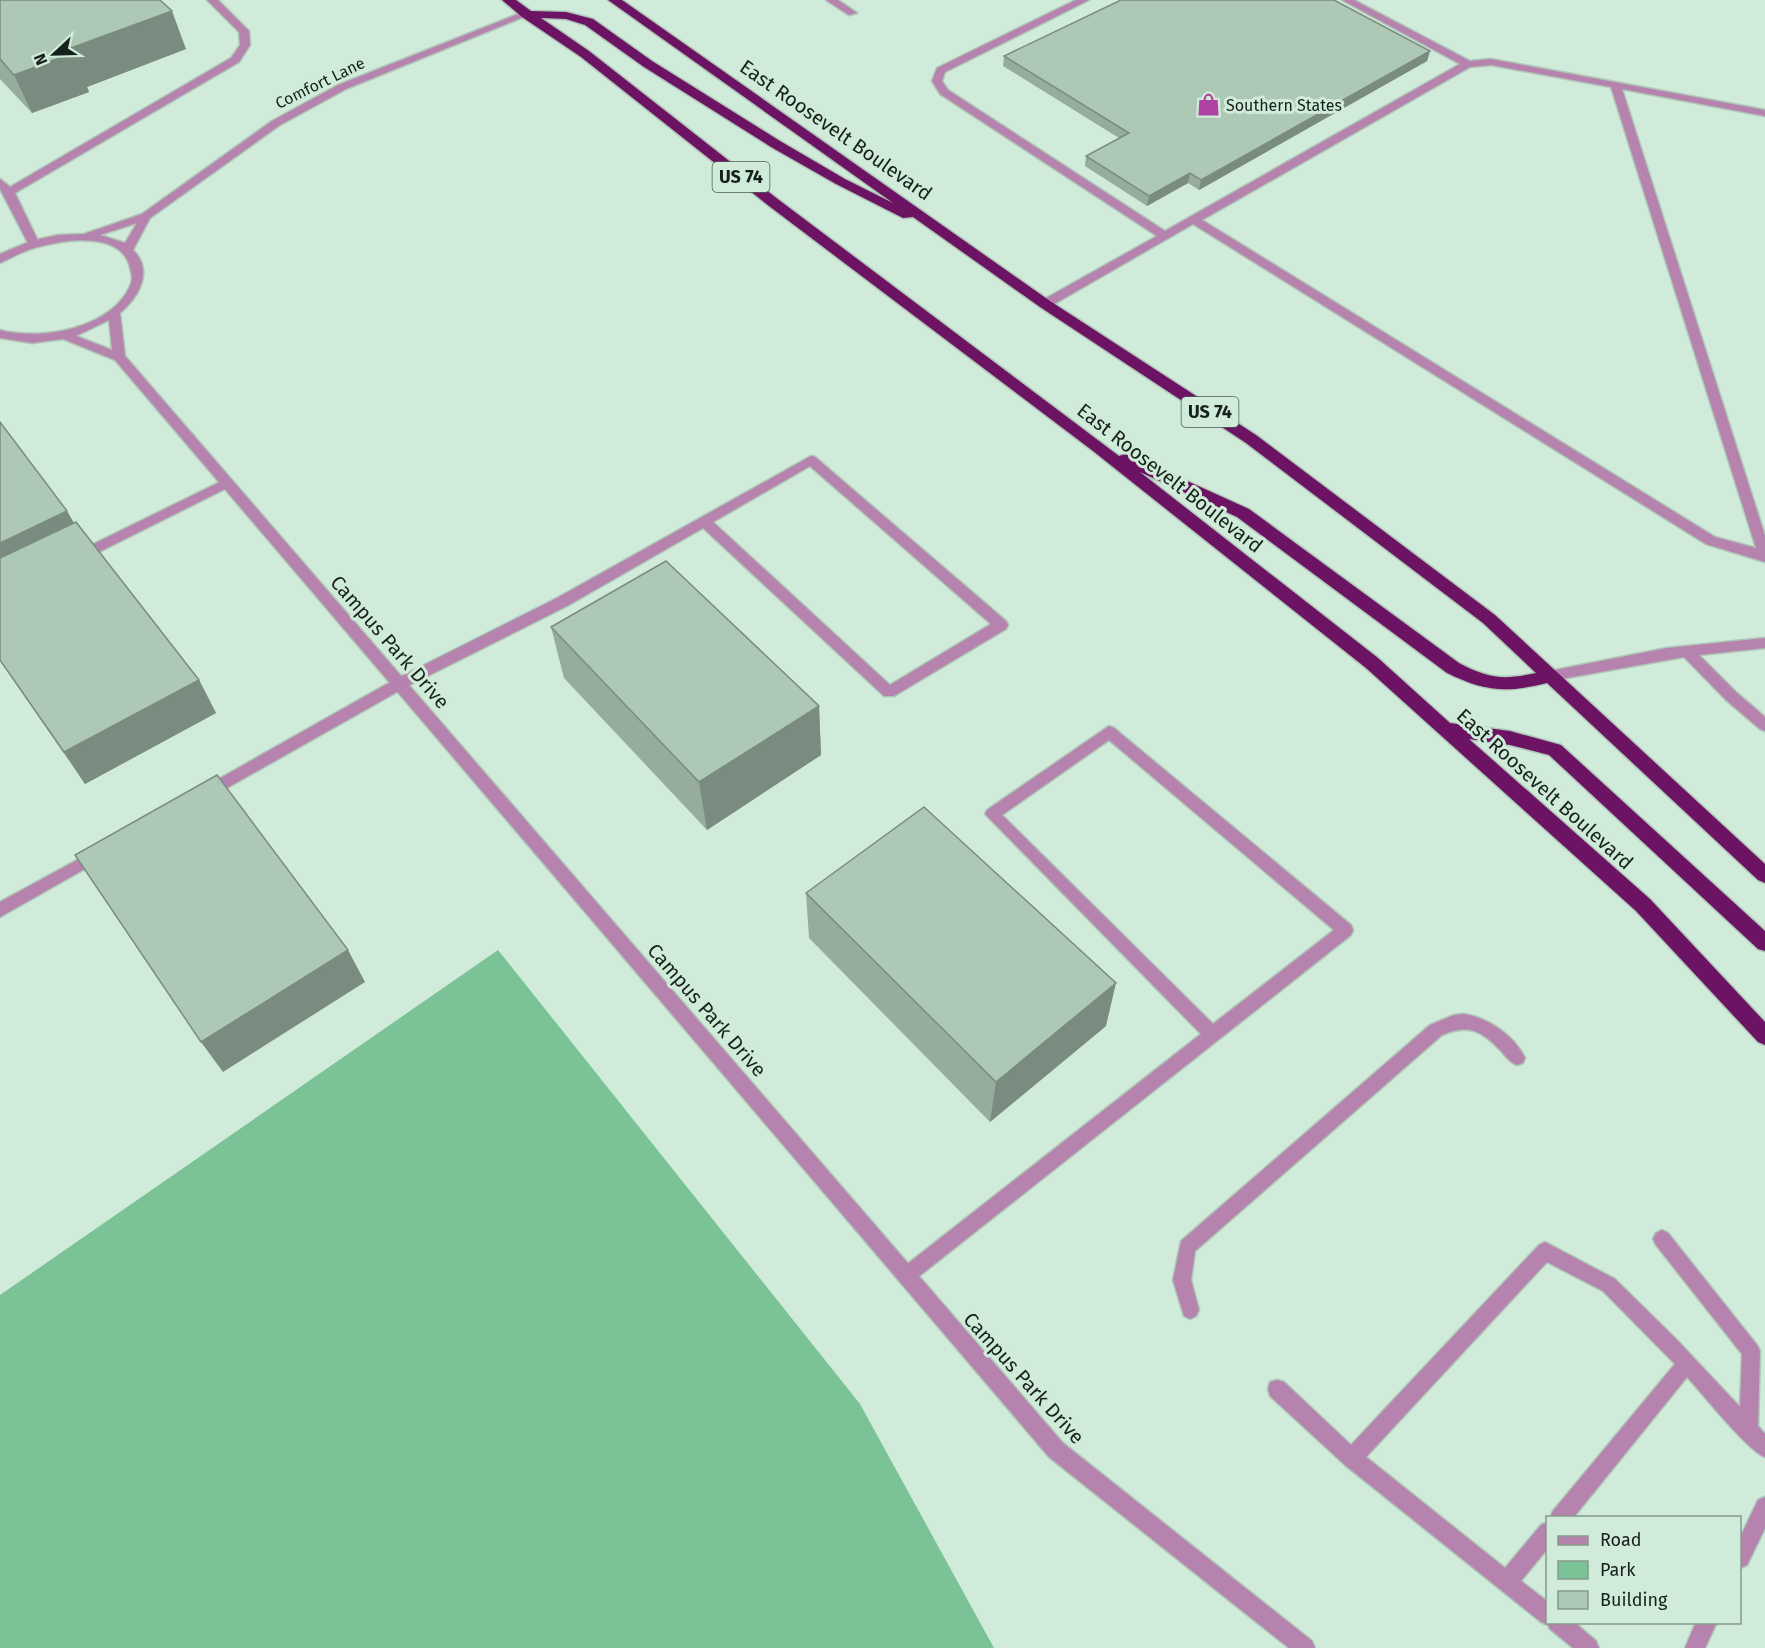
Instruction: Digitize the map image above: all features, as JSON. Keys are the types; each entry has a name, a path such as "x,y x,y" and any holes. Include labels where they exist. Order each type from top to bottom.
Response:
{"highway":[{"name":"East Roosevelt Boulevard","path":"508,0 585,54 774,203 1098,447 1372,663 1643,905 1765,1036"},
{"name":"East Roosevelt Boulevard","path":"614,0 1045,304 1251,439 1489,619 1765,875"},
{"path":"526,14 565,15 590,22 641,59 786,153 859,194 945,232"},
{"path":"1098,447 1243,513 1453,668 1479,682 1508,686 1550,676"},
{"path":"1446,729 1510,738 1555,750 1765,943"}],"street":[{"path":"9,192 235,60 245,45 244,31 212,0"},
{"path":"831,0 852,13"},
{"path":"1084,0 941,70 937,81 944,92 1165,236"},
{"path":"1347,0 1468,64"},
{"name":"Comfort Lane","path":"86,236 146,216 276,123 342,87 526,14"},
{"path":"1045,304 1468,64 1491,62 1765,113"},
{"path":"1615,85 1764,556"},
{"path":"0,182 9,192 33,243"},
{"name":"Comfort Lane","path":"0,259 33,243 60,237 86,236 110,241 127,250 146,216"},
{"path":"1194,220 1711,541 1764,556"},
{"path":"0,334 8,337 34,339 63,335 91,326 114,313 130,296 138,279 137,263 127,250"},
{"path":"114,313 118,357"},
{"name":"Campus Park Drive","path":"63,335 118,357 1056,1450 1305,1648"},
{"path":"194,800 399,684 562,602 704,521 811,460 1001,625 889,692 704,521"},
{"path":"62,565 226,483"},
{"path":"1550,676 1687,651 1765,643"},
{"path":"1687,651 1731,696 1765,725"},
{"path":"907,1275 1345,930 1109,732 992,814 1212,1034"},
{"path":"0,910 112,846"},
{"path":"1190,1310 1182,1280 1187,1247 1436,1030 1455,1022 1477,1025 1500,1037 1517,1058"},
{"path":"1662,1239 1751,1351 1749,1431"},
{"path":"1352,1458 1545,1251 1609,1285 1687,1363 1765,1448"},
{"path":"1562,1516 1687,1363"},
{"path":"1277,1389 1352,1458 1546,1613"},
{"path":"1741,1556 1765,1508"},
{"path":"1507,1582 1546,1534"},
{"path":"1558,1624 1589,1648"},
{"path":"1695,1648 1707,1624"}],"green space":[{"path":"498,950 860,1404 994,1648 0,1648 0,1295"}],"building":[{"path":"0,0 160,0 172,11 68,49 73,53 14,75 0,59"},
{"name":"Southern States","path":"1121,0 1334,0 1430,51 1201,180 1190,173 1149,196 1086,156 1129,133 1004,56"},
{"path":"0,422 67,511 0,543"},
{"path":"76,522 199,680 64,752 0,660 0,558"},
{"path":"666,561 819,706 699,782 551,627"},
{"path":"217,775 348,950 201,1042 75,855"},
{"path":"924,807 1116,983 996,1082 806,893"}],"place":[{"name":"Southern States","path":"1208,105"}]}
